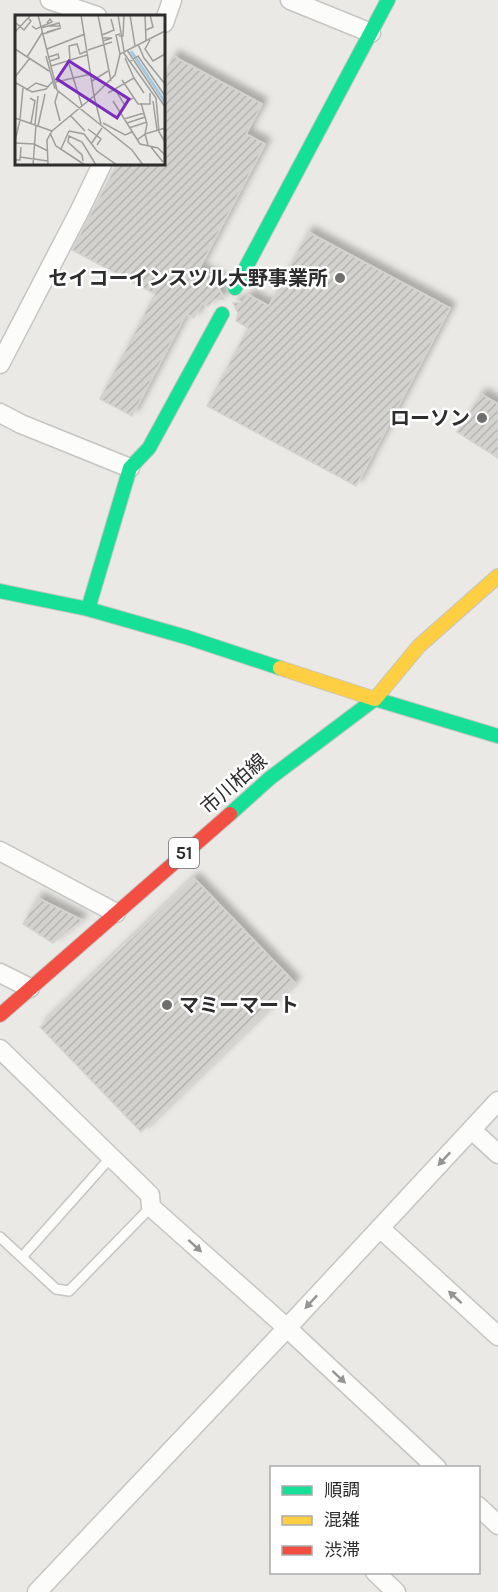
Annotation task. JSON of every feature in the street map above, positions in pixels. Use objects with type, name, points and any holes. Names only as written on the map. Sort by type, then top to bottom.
[{"type":"street","points":[[50,0],[94,15]]},
{"type":"street","points":[[165,20],[172,0]]},
{"type":"street","points":[[290,0],[371,33]]},
{"type":"street","points":[[235,288],[388,0]]},
{"type":"street","points":[[0,364],[102,165]]},
{"type":"street","points":[[88,609],[130,468],[149,448],[222,314]]},
{"type":"street","points":[[0,413],[21,424],[130,468]]},
{"type":"street","name":"市川柏線","points":[[0,1015],[270,778],[375,699],[419,646],[498,576]]},
{"type":"street","points":[[0,591],[88,609],[186,637],[375,699],[498,736]]},
{"type":"street","points":[[0,851],[116,913]]},
{"type":"street","points":[[0,973],[30,988]]},
{"type":"street","points":[[0,1049],[150,1195],[151,1207],[287,1328],[435,1466]]},
{"type":"street","points":[[37,1592],[498,1101]]},
{"type":"street","points":[[472,1130],[498,1154]]},
{"type":"street","points":[[380,1228],[498,1336]]},
{"type":"street","points":[[480,1508],[498,1525]]},
{"type":"street","points":[[377,1574],[396,1592]]},
{"type":"lane","points":[[22,1257],[111,1157]]},
{"type":"lane","points":[[0,1237],[56,1289],[69,1291],[151,1207]]},
{"type":"building","points":[[173,56],[262,104],[246,134],[265,144],[199,269],[221,280],[219,289],[224,299],[214,300],[208,306],[202,303],[194,318],[186,314],[132,416],[100,399],[155,294],[72,250],[116,165],[165,165],[165,73]]},
{"type":"building","points":[[308,232],[450,308],[356,486],[207,406],[248,328],[236,321],[238,313],[233,303],[243,302],[249,295],[269,306]]},
{"type":"building","name":"ローソン","points":[[481,394],[498,404],[498,458],[457,432]]},
{"type":"building","name":"マミーマート","points":[[194,878],[295,983],[141,1132],[40,1027]]},
{"type":"building","points":[[38,898],[82,920],[53,943],[23,924]]},
{"type":"traffic: fast","points":[[235,288],[388,0]]},
{"type":"traffic: fast","points":[[88,609],[130,468],[149,448],[222,314]]},
{"type":"traffic: fast","points":[[0,591],[88,609],[186,637],[280,668]]},
{"type":"traffic: fast","points":[[230,814],[270,778],[375,699],[498,736]]},
{"type":"traffic: slow","points":[[280,668],[375,699],[419,646],[498,576]]},
{"type":"traffic: jam","points":[[0,1015],[230,814]]},
{"type":"place","name":"セイコーインスツル大野事業所","points":[[340,278]]},
{"type":"place","name":"ローソン","points":[[482,418]]},
{"type":"place","name":"マミーマート","points":[[167,1005]]}]
